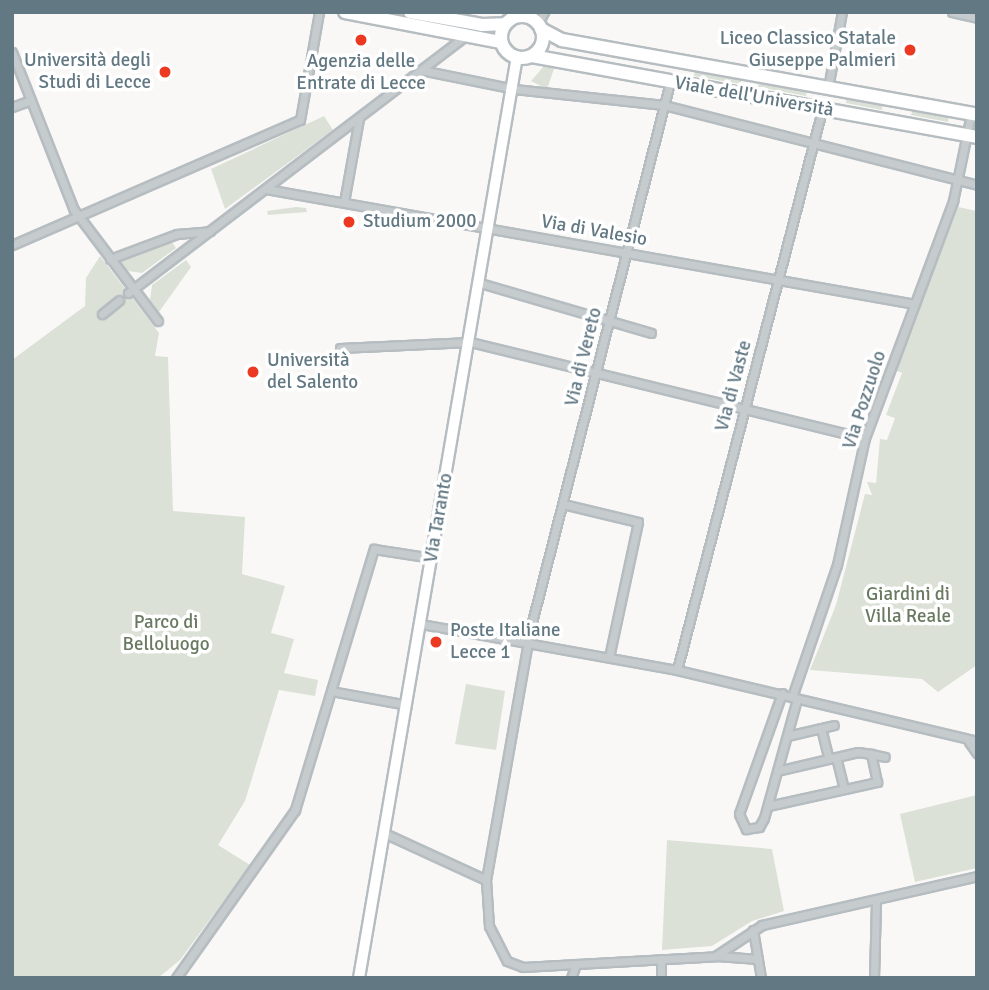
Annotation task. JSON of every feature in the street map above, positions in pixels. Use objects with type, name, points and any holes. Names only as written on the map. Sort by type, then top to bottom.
[{"type":"main road","points":[[345,12],[468,33],[501,42],[517,57],[531,56],[542,44],[541,21],[525,16],[482,25],[410,12]]},
{"type":"main road","points":[[501,42],[508,19]]},
{"type":"main road","name":"Viale dell'Università","points":[[541,21],[562,40],[974,114]]},
{"type":"main road","name":"Viale dell'Università","points":[[531,56],[972,136]]},
{"type":"main road","name":"Via Taranto","points":[[359,978],[514,89],[517,57]]},
{"type":"street","points":[[12,245],[300,120],[319,12]]},
{"type":"street","points":[[828,88],[842,12]]},
{"type":"street","points":[[952,12],[977,18]]},
{"type":"street","points":[[131,291],[468,33]]},
{"type":"street","points":[[12,52],[79,217],[131,291],[158,321]]},
{"type":"street","name":"Viale dell'Università","points":[[421,70],[514,89],[664,105],[812,147],[977,185]]},
{"type":"street","name":"Via di Vereto","points":[[485,880],[492,865],[528,640],[670,82]]},
{"type":"street","points":[[12,107],[31,100]]},
{"type":"street","name":"Via di Vaste","points":[[677,670],[822,110]]},
{"type":"street","name":"Via Pozzuolo","points":[[782,694],[739,814],[746,829],[760,827],[768,806],[795,698],[837,565],[865,438],[957,181],[972,136],[974,114]]},
{"type":"street","points":[[344,202],[359,118]]},
{"type":"street","name":"Via di Valesio","points":[[266,189],[915,304]]},
{"type":"street","points":[[110,259],[177,234],[211,230]]},
{"type":"street","points":[[480,283],[651,332]]},
{"type":"street","points":[[102,314],[119,300]]},
{"type":"street","points":[[340,348],[470,342],[744,411],[865,438]]},
{"type":"street","points":[[563,504],[638,522],[609,657]]},
{"type":"street","points":[[176,978],[295,810],[374,549],[432,558]]},
{"type":"street","points":[[421,624],[528,640],[782,694],[973,741],[977,753]]},
{"type":"street","points":[[331,691],[407,705]]},
{"type":"street","points":[[787,736],[834,726]]},
{"type":"street","points":[[821,728],[844,789]]},
{"type":"street","points":[[768,806],[877,782],[871,754]]},
{"type":"street","points":[[777,771],[833,758],[871,754],[885,757]]},
{"type":"street","points":[[384,833],[485,880],[489,926],[507,961],[523,967],[717,956],[758,959]]},
{"type":"street","points":[[717,956],[762,925],[977,876]]},
{"type":"street","points":[[874,978],[876,901]]},
{"type":"street","points":[[754,930],[761,978]]},
{"type":"street","points":[[661,959],[661,978]]},
{"type":"street","points":[[571,978],[576,964]]},
{"type":"green space","points":[[544,66],[555,66],[547,89],[531,81]]},
{"type":"green space","points":[[695,70],[742,78],[741,84],[694,76]]},
{"type":"green space","points":[[759,81],[807,89],[806,96],[758,87]]},
{"type":"green space","points":[[847,97],[883,103],[882,110],[846,103]]},
{"type":"green space","points":[[913,109],[949,115],[948,122],[911,115]]},
{"type":"green space","points":[[324,116],[333,130],[225,209],[211,169]]},
{"type":"green space","name":"Giardini di Villa Reale","points":[[958,207],[977,211],[977,665],[938,692],[922,679],[810,670],[836,605],[865,494],[872,495],[867,482],[876,483],[880,439],[887,440],[895,418],[886,415],[902,373],[895,370]]},
{"type":"green space","points":[[306,208],[307,212],[268,215],[267,211]]},
{"type":"green space","points":[[171,241],[176,248],[142,273],[128,271],[120,261]]},
{"type":"green space","name":"Parco di Belloluogo","points":[[100,256],[159,333],[155,356],[168,357],[173,511],[245,517],[242,574],[285,586],[271,633],[294,639],[284,673],[318,680],[315,696],[279,690],[245,801],[218,845],[250,865],[180,960],[158,978],[12,978],[12,360],[85,306],[86,278]]},
{"type":"green space","points":[[186,260],[191,267],[159,312],[150,300],[152,285]]},
{"type":"green space","points":[[466,684],[505,691],[496,750],[455,744]]},
{"type":"green space","points":[[977,795],[977,868],[915,882],[900,814]]},
{"type":"green space","points":[[667,840],[772,849],[784,911],[752,921],[712,946],[662,950]]},
{"type":"place","name":"Agenzia delle Entrate di Lecce","points":[[361,40]]},
{"type":"place","name":"Liceo Classico Statale Giuseppe Palmieri","points":[[910,50]]},
{"type":"place","name":"Università degli Studi di Lecce","points":[[165,72]]},
{"type":"place","name":"Studium 2000","points":[[349,222]]},
{"type":"place","name":"Università del Salento","points":[[253,372]]},
{"type":"place","name":"Poste Italiane Lecce 1","points":[[436,642]]}]
